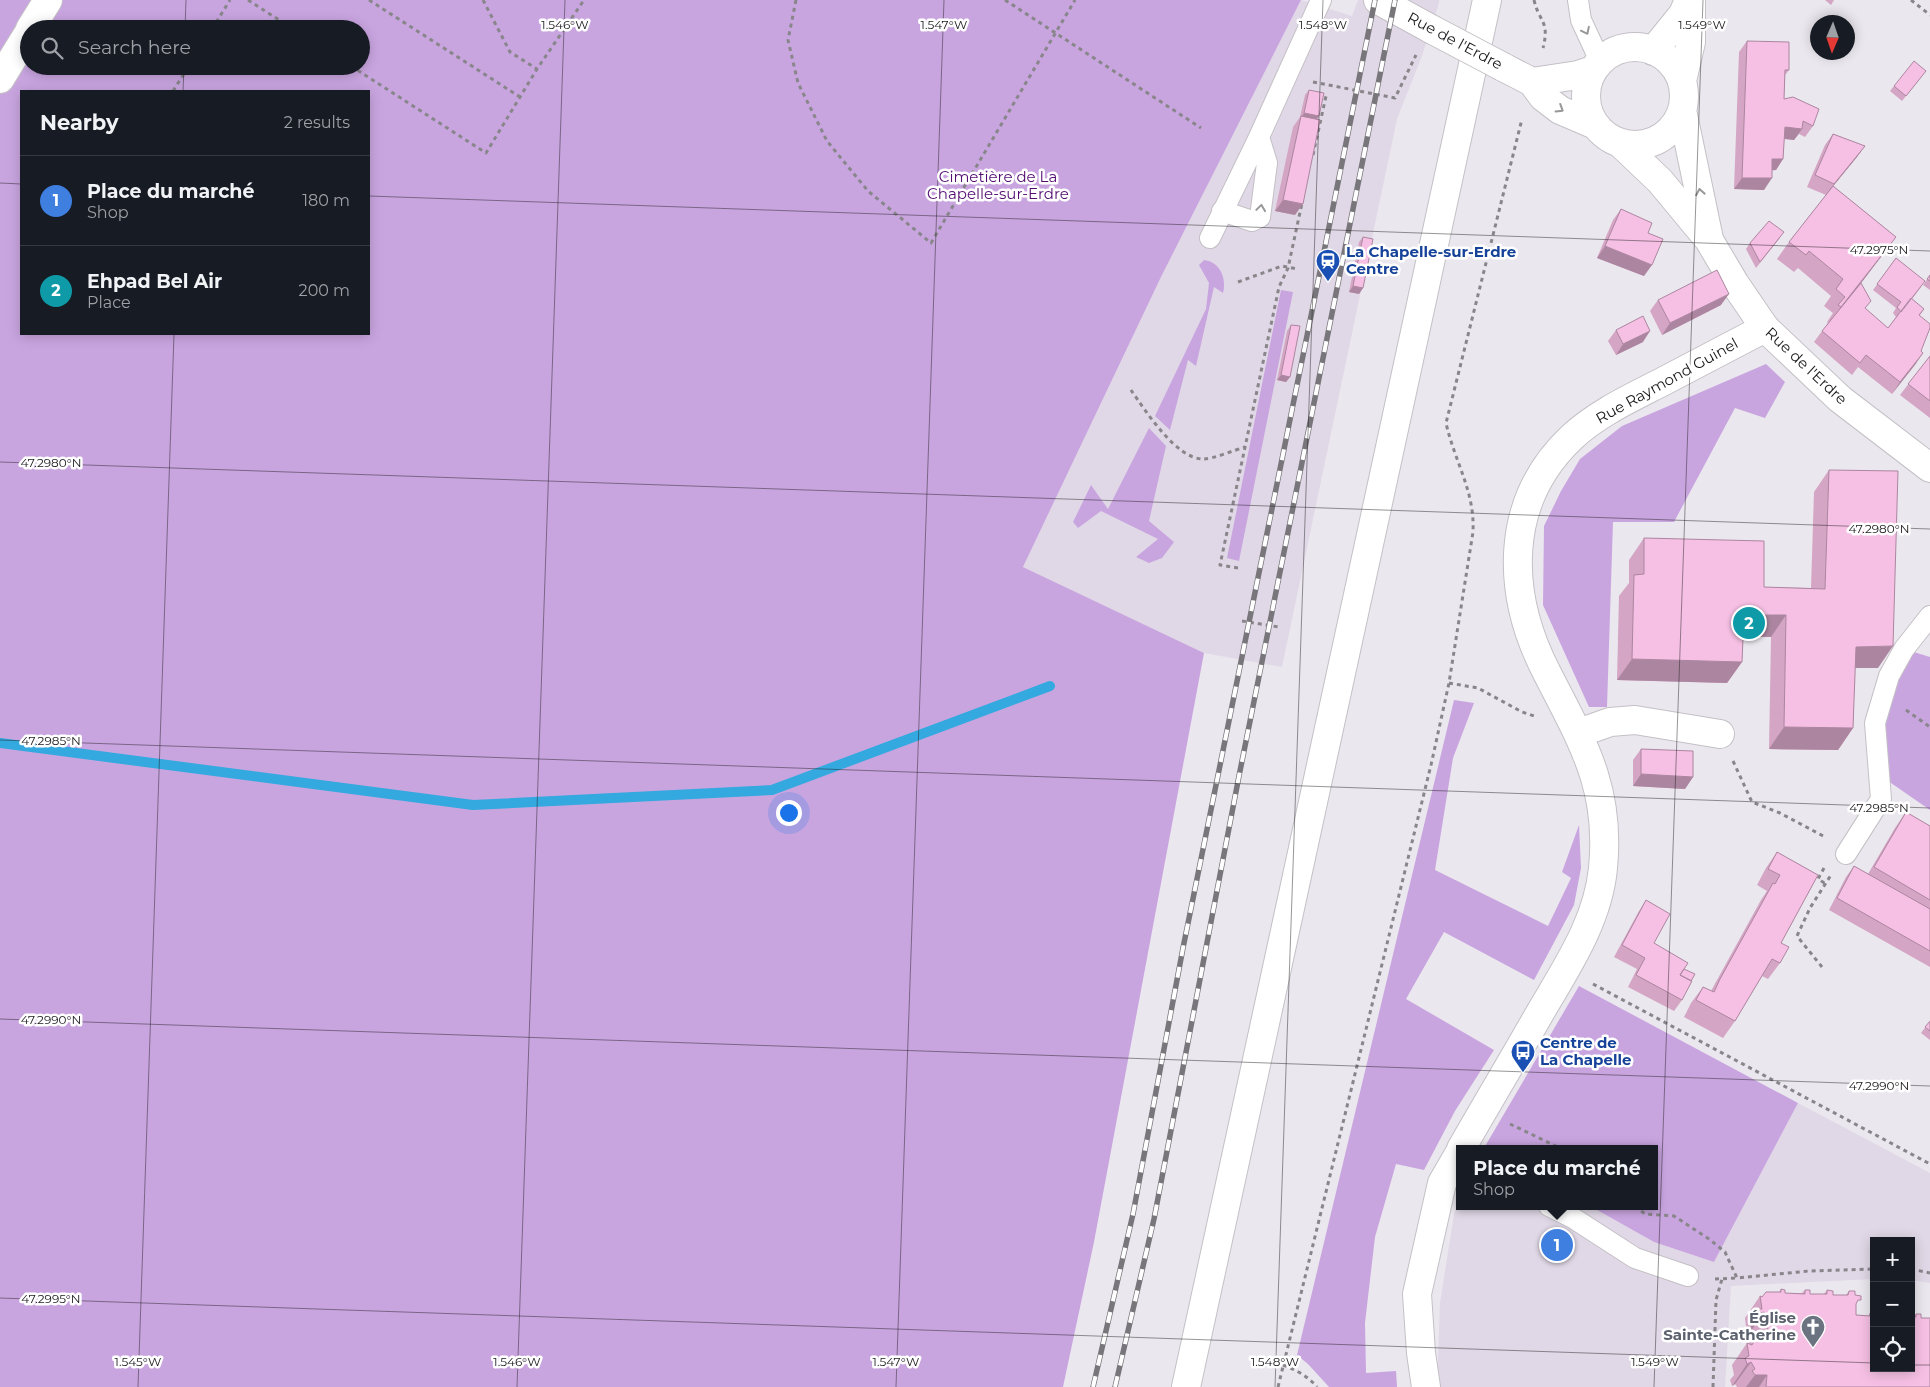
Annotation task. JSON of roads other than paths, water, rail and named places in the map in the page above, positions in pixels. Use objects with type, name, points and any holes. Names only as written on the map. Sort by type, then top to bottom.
[{"type":"street","points":[[36,20],[48,0]]},
{"type":"street","name":"Rue de l'Erdre","points":[[1378,0],[1532,82],[1543,96],[1560,110],[1595,125]]},
{"type":"street","points":[[1186,1387],[1268,1024],[1398,403],[1487,0]]},
{"type":"street","points":[[1653,51],[1683,14],[1690,0]]},
{"type":"street","points":[[1597,65],[1586,92],[1589,115],[1595,125],[1606,136],[1620,143],[1635,146],[1651,143],[1664,135],[1676,125],[1682,110],[1684,96],[1682,81],[1690,42],[1690,0]]},
{"type":"street","points":[[0,79],[20,46]]},
{"type":"street","points":[[1532,82],[1578,76],[1597,65],[1612,53],[1625,48],[1653,51],[1665,58],[1675,68],[1682,81]]},
{"type":"street","name":"Rue de l'Erdre","points":[[1682,110],[1709,240]]},
{"type":"street","name":"Rue de l'Erdre","points":[[1620,143],[1660,181],[1709,240],[1735,284],[1765,328],[1840,399],[1930,468]]},
{"type":"street","name":"Rue Raymond Guinel","points":[[1463,1145],[1566,969],[1594,913],[1603,868],[1604,836],[1599,791],[1576,727],[1533,645],[1523,614],[1518,583],[1517,557],[1520,529],[1538,483],[1552,460],[1572,437],[1623,402],[1765,328]]},
{"type":"street","points":[[1576,727],[1635,720],[1720,734]]},
{"type":"street","name":"Rue Raymond Guinel","points":[[1426,1387],[1421,1353],[1417,1294],[1442,1183],[1456,1157]]},
{"type":"lane","points":[[1210,238],[1259,137],[1321,0]]},
{"type":"lane","points":[[1578,0],[1581,20],[1597,65]]},
{"type":"lane","points":[[1222,211],[1252,221],[1260,217],[1267,163],[1259,137]]},
{"type":"lane","points":[[1846,854],[1880,799],[1874,723],[1889,676],[1904,649],[1930,616]]},
{"type":"lane","points":[[1557,1210],[1573,1218],[1635,1258],[1688,1276]]},
{"type":"waterway","points":[[0,743],[473,805],[772,790],[1050,686]]},
{"type":"railway","points":[[1093,1387],[1133,1214],[1183,948],[1375,0]]},
{"type":"railway","points":[[1115,1387],[1154,1219],[1239,776],[1395,0]]},
{"type":"place","name":"La Chapelle-sur-Erdre Centre","points":[[1328,282]]},
{"type":"place","name":"Ehpad Bel Air","points":[[1749,623]]},
{"type":"place","name":"Centre de La Chapelle","points":[[1523,1073]]},
{"type":"place","name":"Place du marché","points":[[1557,1245]]},
{"type":"place","name":"Église Sainte-Catherine","points":[[1813,1348]]},
{"type":"park label","name":"Cimetière de La Chapelle-sur-Erdre","points":[[998,186]]}]
